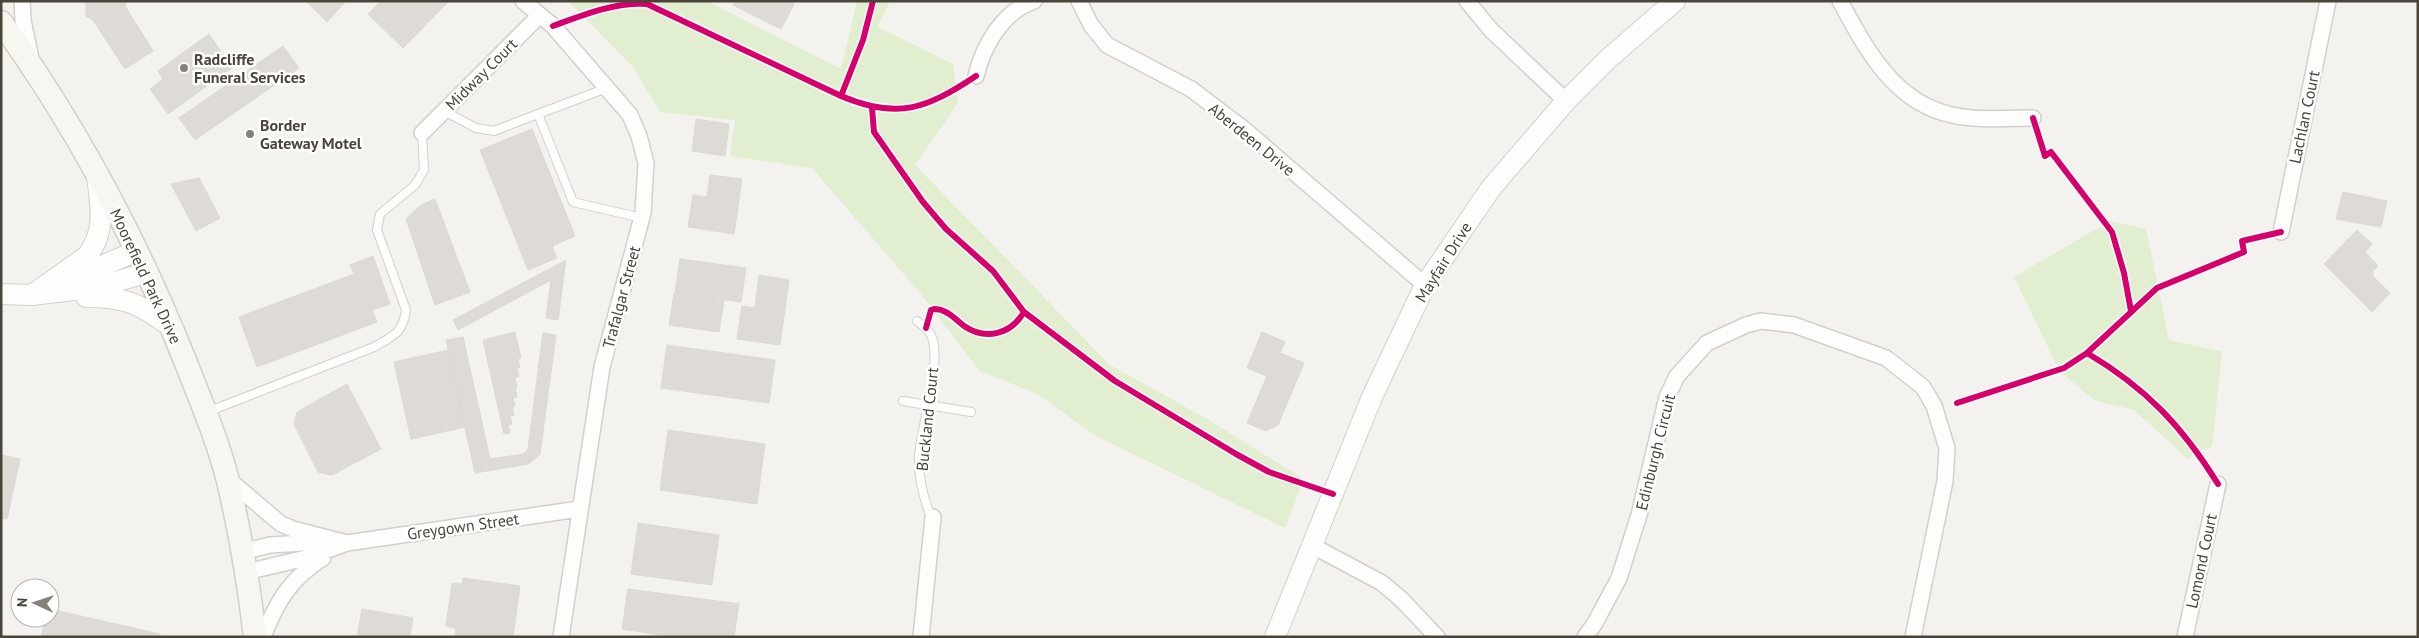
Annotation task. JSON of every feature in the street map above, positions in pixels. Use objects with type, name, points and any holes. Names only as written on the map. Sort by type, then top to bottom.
[{"type":"main road","name":"Moorefield Park Drive","points":[[1,22],[33,66],[96,173],[148,272],[206,413],[228,479],[244,562],[255,637]]},
{"type":"street","points":[[22,1],[23,20],[33,66]]},
{"type":"street","name":"Trafalgar Street","points":[[523,1],[553,26],[630,115],[639,136],[646,163],[646,186],[642,218],[602,367],[561,637]]},
{"type":"street","points":[[976,76],[980,59],[990,40],[1007,19],[1023,5],[1034,1]]},
{"type":"street","name":"Aberdeen Drive","points":[[1079,1],[1091,25],[1107,45],[1190,89],[1245,130],[1426,284]]},
{"type":"street","points":[[1467,1],[1491,30],[1566,101]]},
{"type":"street","name":"Mayfair Drive","points":[[1275,637],[1372,397],[1426,284],[1491,188],[1566,101],[1608,59],[1675,1]]},
{"type":"street","points":[[1840,1],[1865,48],[1877,65],[1903,92],[1920,103],[1953,116],[2033,118]]},
{"type":"street","name":"Lachlan Court","points":[[2281,232],[2328,1]]},
{"type":"street","name":"Midway Court","points":[[422,133],[539,16]]},
{"type":"street","points":[[32,296],[87,256],[93,248],[102,216],[96,173]]},
{"type":"street","points":[[32,296],[137,251]]},
{"type":"street","points":[[32,296],[100,288],[148,272]]},
{"type":"street","points":[[1,294],[121,299],[137,304],[170,326]]},
{"type":"street","name":"Edinburgh Circuit","points":[[1585,637],[1595,623],[1619,578],[1640,515],[1668,397],[1677,376],[1707,342],[1746,325],[1761,321],[1794,326],[1886,358],[1923,387],[1934,406],[1947,448],[1946,482],[1913,637]]},
{"type":"street","name":"Greygown Street","points":[[228,479],[280,524],[293,530],[347,543]]},
{"type":"street","name":"Lomond Court","points":[[2185,637],[2218,484]]},
{"type":"street","name":"Greygown Street","points":[[244,562],[306,558],[347,543],[579,509]]},
{"type":"street","name":"Buckland Court","points":[[921,637],[933,519]]},
{"type":"street","points":[[244,562],[270,545],[303,542],[347,543]]},
{"type":"street","name":"Greygown Street","points":[[263,637],[274,609],[296,580],[308,568],[347,543]]},
{"type":"street","points":[[1311,546],[1382,583],[1401,599],[1437,637]]},
{"type":"lane","points":[[444,111],[476,128],[494,131],[607,88]]},
{"type":"lane","points":[[538,114],[573,202],[642,218]]},
{"type":"lane","points":[[206,413],[374,347],[399,332],[404,323],[406,310],[377,230],[380,214],[415,185],[424,170],[422,133]]},
{"type":"lane","name":"Buckland Court","points":[[918,321],[928,331],[932,340],[932,380],[920,448],[920,470],[924,497],[933,519]]},
{"type":"lane","points":[[903,401],[971,412]]},
{"type":"green space","points":[[568,1],[707,1],[841,69],[857,1],[890,1],[878,27],[953,64],[958,103],[915,165],[1110,365],[1209,420],[1304,479],[1285,528],[1096,436],[1037,394],[980,371],[920,293],[812,168],[730,156],[735,120],[660,112],[633,67]]},
{"type":"green space","points":[[2110,221],[2146,229],[2169,340],[2222,352],[2212,447],[2200,450],[2188,459],[2134,410],[2096,401],[2060,372],[2014,277]]},
{"type":"building","points":[[127,1],[125,6],[153,51],[125,69],[93,20],[86,16],[86,2]]},
{"type":"building","points":[[306,1],[346,1],[327,22]]},
{"type":"building","points":[[381,1],[448,2],[403,48],[368,14]]},
{"type":"building","points":[[734,1],[789,1],[794,4],[781,29],[733,5]]},
{"type":"building","points":[[209,34],[232,68],[168,114],[150,89],[163,79],[158,71]]},
{"type":"building","points":[[283,46],[299,68],[195,140],[179,118]]},
{"type":"building","points":[[696,119],[729,124],[725,156],[692,151]]},
{"type":"building","points":[[532,129],[575,236],[552,246],[557,258],[528,270],[480,150]]},
{"type":"building","points":[[710,175],[742,179],[734,234],[688,227],[693,195],[707,197]]},
{"type":"building","points":[[199,178],[220,218],[196,231],[171,184]]},
{"type":"building","points":[[2343,192],[2387,201],[2381,227],[2336,219]]},
{"type":"building","points":[[435,199],[470,292],[435,305],[406,219],[421,205]]},
{"type":"building","points":[[2357,230],[2372,244],[2365,252],[2378,266],[2373,271],[2373,276],[2390,293],[2372,312],[2324,264]]},
{"type":"building","points":[[373,256],[390,304],[372,310],[377,322],[257,367],[239,317],[354,274],[350,265]]},
{"type":"building","points":[[680,259],[746,268],[741,302],[675,293]]},
{"type":"building","points":[[566,260],[558,320],[546,318],[551,280],[458,330],[453,320]]},
{"type":"building","points":[[759,275],[789,280],[780,345],[737,339],[742,306],[755,308]]},
{"type":"building","points":[[674,294],[724,301],[719,332],[669,325]]},
{"type":"building","points":[[515,332],[521,358],[518,359],[520,367],[517,368],[519,377],[515,377],[517,397],[513,398],[515,406],[512,407],[514,415],[510,416],[512,424],[508,425],[510,433],[504,434],[483,340]]},
{"type":"building","points":[[1262,332],[1285,342],[1280,353],[1304,363],[1278,425],[1266,431],[1247,423],[1267,376],[1247,368]]},
{"type":"building","points":[[543,333],[556,335],[540,454],[529,464],[475,473],[446,340],[463,337],[490,459],[524,454],[528,449]]},
{"type":"building","points":[[667,345],[775,360],[769,403],[661,388]]},
{"type":"building","points":[[448,350],[465,427],[411,439],[394,362]]},
{"type":"building","points":[[347,384],[381,449],[332,475],[318,472],[294,424],[297,412]]},
{"type":"building","points":[[668,430],[765,444],[757,504],[660,490]]},
{"type":"building","points":[[1,455],[20,459],[7,519],[1,518]]},
{"type":"building","points":[[638,523],[719,535],[712,585],[631,574]]},
{"type":"building","points":[[463,578],[520,586],[513,637],[455,637],[456,628],[446,626],[452,583],[462,584]]},
{"type":"building","points":[[628,589],[739,604],[734,637],[675,637],[622,629]]},
{"type":"building","points":[[362,609],[413,618],[410,637],[357,637]]},
{"type":"building","points":[[60,611],[160,634],[160,637],[41,637],[43,628],[60,628]]},
{"type":"cycle path","points":[[841,96],[863,40],[873,1]]},
{"type":"cycle path","points":[[553,26],[611,7],[647,4],[841,96],[879,108],[896,109],[926,103],[976,76]]},
{"type":"cycle path","points":[[872,108],[874,132],[923,202],[946,229],[993,271],[1024,312],[1115,381],[1236,454],[1269,472],[1333,494]]},
{"type":"cycle path","points":[[2033,118],[2045,156],[2051,152],[2112,232],[2124,273],[2131,311]]},
{"type":"cycle path","points":[[2218,484],[2191,444],[2161,410],[2127,380],[2087,353],[2157,288],[2244,252],[2242,241],[2281,232]]},
{"type":"cycle path","points":[[926,328],[931,310],[934,309],[947,313],[972,331],[989,334],[997,333],[1012,326],[1024,312]]},
{"type":"cycle path","points":[[1957,403],[2064,368],[2087,353]]},
{"type":"place","name":"Radcliffe Funeral Services","points":[[184,68]]},
{"type":"place","name":"Border Gateway Motel","points":[[250,134]]}]
